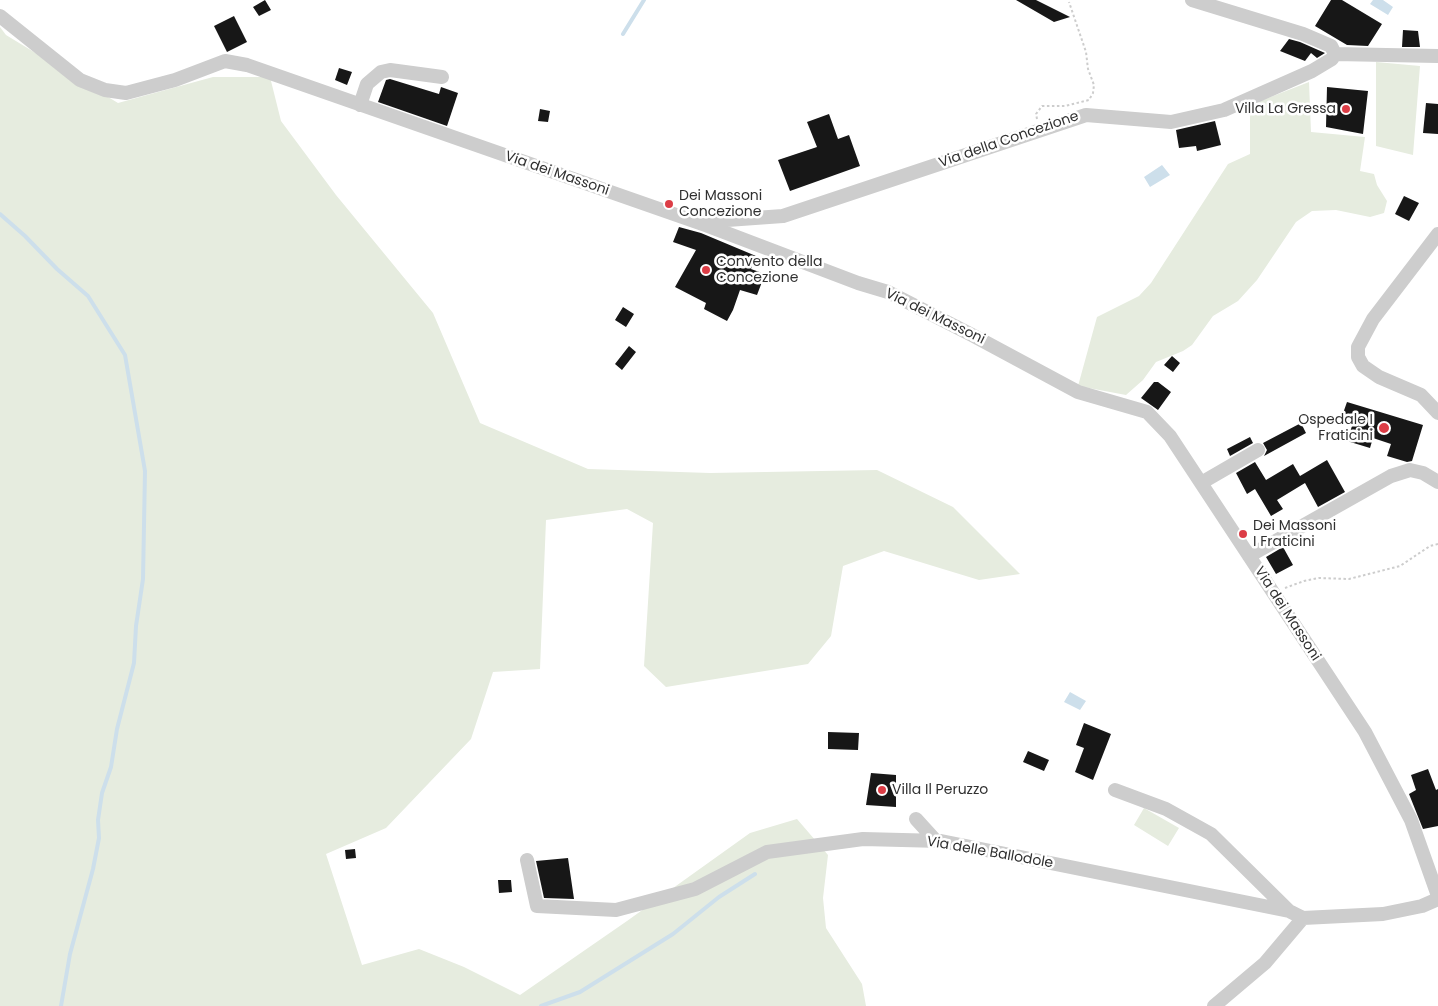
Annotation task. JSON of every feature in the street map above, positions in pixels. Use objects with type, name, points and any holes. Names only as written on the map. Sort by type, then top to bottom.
[{"type":"street","points":[[1192,0],[1303,34],[1331,46],[1336,54],[1438,56]]},
{"type":"street","name":"Via dei Massoni","points":[[0,16],[80,80],[105,90],[126,93],[175,80],[225,61],[247,65],[708,226],[858,283],[888,292],[1078,392],[1147,412],[1170,436],[1365,732],[1410,820],[1437,889]]},
{"type":"street","name":"Via della Concezione","points":[[708,226],[712,221],[784,216],[1086,115],[1171,122],[1224,110],[1312,71],[1332,59],[1336,54]]},
{"type":"street","points":[[360,105],[367,84],[385,70],[442,77]]},
{"type":"street","points":[[1438,234],[1372,319],[1358,348],[1358,357],[1363,366],[1379,377],[1421,395],[1438,413]]},
{"type":"street","points":[[1201,483],[1258,450]]},
{"type":"street","points":[[1249,556],[1391,476],[1410,470],[1423,473],[1438,482]]},
{"type":"street","name":"Via delle Ballodole","points":[[1115,790],[1166,809],[1211,834],[1289,911]]},
{"type":"street","points":[[916,819],[936,841]]},
{"type":"street","name":"Via delle Ballodole","points":[[527,860],[537,906],[616,910],[695,889],[767,852],[863,839],[936,841],[1289,911],[1303,918],[1383,914],[1422,906],[1437,889]]},
{"type":"street","points":[[1214,1006],[1265,963],[1303,918]]},
{"type":"path","points":[[1038,131],[1036,114],[1042,106],[1066,106],[1089,100],[1093,93],[1094,85],[1088,69],[1086,52],[1069,2]]},
{"type":"path","points":[[1274,594],[1304,581],[1319,578],[1349,579],[1400,566],[1430,546],[1438,544]]},
{"type":"shaded area","points":[[0,27],[6,35],[118,103],[213,77],[270,77],[281,121],[336,195],[433,313],[480,423],[588,469],[710,473],[877,470],[953,507],[1020,574],[979,580],[884,551],[843,566],[831,636],[808,664],[666,687],[644,666],[653,523],[627,509],[546,520],[540,669],[493,672],[471,739],[386,828],[326,854],[362,965],[419,949],[464,967],[520,995],[750,833],[797,819],[828,855],[823,898],[826,928],[862,984],[866,1006],[0,1006]]},
{"type":"shaded area","points":[[1376,62],[1420,66],[1413,155],[1376,146]]},
{"type":"shaded area","points":[[1309,82],[1311,132],[1365,137],[1360,171],[1374,174],[1377,185],[1387,201],[1384,213],[1370,217],[1336,210],[1312,211],[1296,222],[1257,280],[1238,301],[1213,316],[1192,345],[1183,351],[1156,362],[1143,380],[1126,395],[1078,386],[1097,317],[1139,296],[1151,283],[1228,164],[1250,154],[1250,105]]},
{"type":"shaded area","points":[[1144,808],[1179,828],[1168,846],[1134,825]]},
{"type":"water","points":[[1373,0],[1383,0],[1393,7],[1388,15],[1370,4]]},
{"type":"water","points":[[1162,165],[1170,175],[1150,187],[1144,177]]},
{"type":"water","points":[[1070,692],[1086,701],[1080,710],[1064,702]]},
{"type":"building","points":[[265,0],[271,10],[259,16],[253,7]]},
{"type":"building","points":[[1016,0],[1036,0],[1070,17],[1054,22]]},
{"type":"building","points":[[1331,0],[1342,0],[1382,24],[1368,46],[1347,45],[1315,26]]},
{"type":"building","points":[[234,16],[247,42],[227,52],[214,26]]},
{"type":"building","points":[[1403,30],[1418,31],[1420,47],[1402,47]]},
{"type":"building","points":[[1289,39],[1325,53],[1317,58],[1311,53],[1305,61],[1280,51]]},
{"type":"building","points":[[339,68],[352,72],[347,85],[335,80]]},
{"type":"building","points":[[390,79],[439,94],[441,87],[458,93],[447,126],[378,102],[386,80]]},
{"type":"building","name":"Villa La Gressa","points":[[1327,87],[1368,91],[1363,134],[1326,127]]},
{"type":"building","points":[[1426,103],[1438,104],[1438,134],[1423,133]]},
{"type":"building","points":[[540,109],[550,111],[548,122],[538,121]]},
{"type":"building","points":[[829,114],[838,139],[849,135],[860,166],[790,191],[778,160],[817,147],[807,122]]},
{"type":"building","points":[[1215,121],[1221,145],[1197,151],[1196,146],[1179,148],[1176,130]]},
{"type":"building","points":[[1404,196],[1419,203],[1409,221],[1395,214]]},
{"type":"building","name":"Convento della Concezione","points":[[679,227],[701,233],[756,256],[751,269],[765,274],[757,295],[740,290],[727,321],[704,309],[706,303],[675,287],[696,250],[673,242]]},
{"type":"building","points":[[623,307],[634,314],[626,327],[615,320]]},
{"type":"building","points":[[629,346],[636,352],[622,370],[615,364]]},
{"type":"building","points":[[1172,356],[1180,363],[1173,372],[1164,365]]},
{"type":"building","points":[[1154,382],[1158,382],[1171,392],[1158,410],[1141,398]]},
{"type":"building","points":[[1347,402],[1423,425],[1412,461],[1407,462],[1387,456],[1391,444],[1373,438],[1370,448],[1347,441],[1353,423],[1341,419]]},
{"type":"building","points":[[1301,423],[1306,433],[1264,456],[1267,450],[1263,443]]},
{"type":"building","points":[[1250,437],[1253,443],[1230,456],[1227,449]]},
{"type":"building","points":[[1327,460],[1345,492],[1318,507],[1305,483],[1277,500],[1283,509],[1271,516],[1255,489],[1247,494],[1236,473],[1255,462],[1266,480],[1293,464],[1300,476]]},
{"type":"building","points":[[1283,547],[1293,565],[1276,574],[1266,557]]},
{"type":"building","points":[[1084,723],[1111,734],[1093,780],[1075,772],[1084,748],[1076,745]]},
{"type":"building","points":[[828,732],[859,733],[858,750],[828,749]]},
{"type":"building","points":[[1028,751],[1049,760],[1044,771],[1023,762]]},
{"type":"building","points":[[1428,769],[1436,790],[1438,789],[1438,826],[1423,829],[1409,794],[1416,790],[1411,775]]},
{"type":"building","name":"Villa Il Peruzzo","points":[[871,773],[896,775],[896,807],[866,805]]},
{"type":"building","points":[[355,849],[356,858],[346,859],[345,850]]},
{"type":"building","points":[[568,858],[574,899],[544,898],[536,861]]},
{"type":"building","points":[[498,880],[511,880],[512,892],[499,893]]},
{"type":"waterway","points":[[623,34],[644,0]]},
{"type":"waterway","points":[[0,214],[88,296],[125,355],[145,471],[143,579],[136,626],[134,663],[117,729],[111,767],[102,793],[98,820],[99,838],[93,869],[70,954],[61,1006]]},
{"type":"waterway","points":[[541,1006],[580,992],[673,934],[719,897],[755,874]]},
{"type":"place","name":"Villa La Gressa","points":[[1346,109]]},
{"type":"place","name":"Dei Massoni Concezione","points":[[669,204]]},
{"type":"place","name":"Convento della Concezione","points":[[706,270]]},
{"type":"place","name":"Ospedale I Fraticini","points":[[1384,428]]},
{"type":"place","name":"Dei Massoni I Fraticini","points":[[1243,534]]},
{"type":"place","name":"Villa Il Peruzzo","points":[[882,790]]}]
